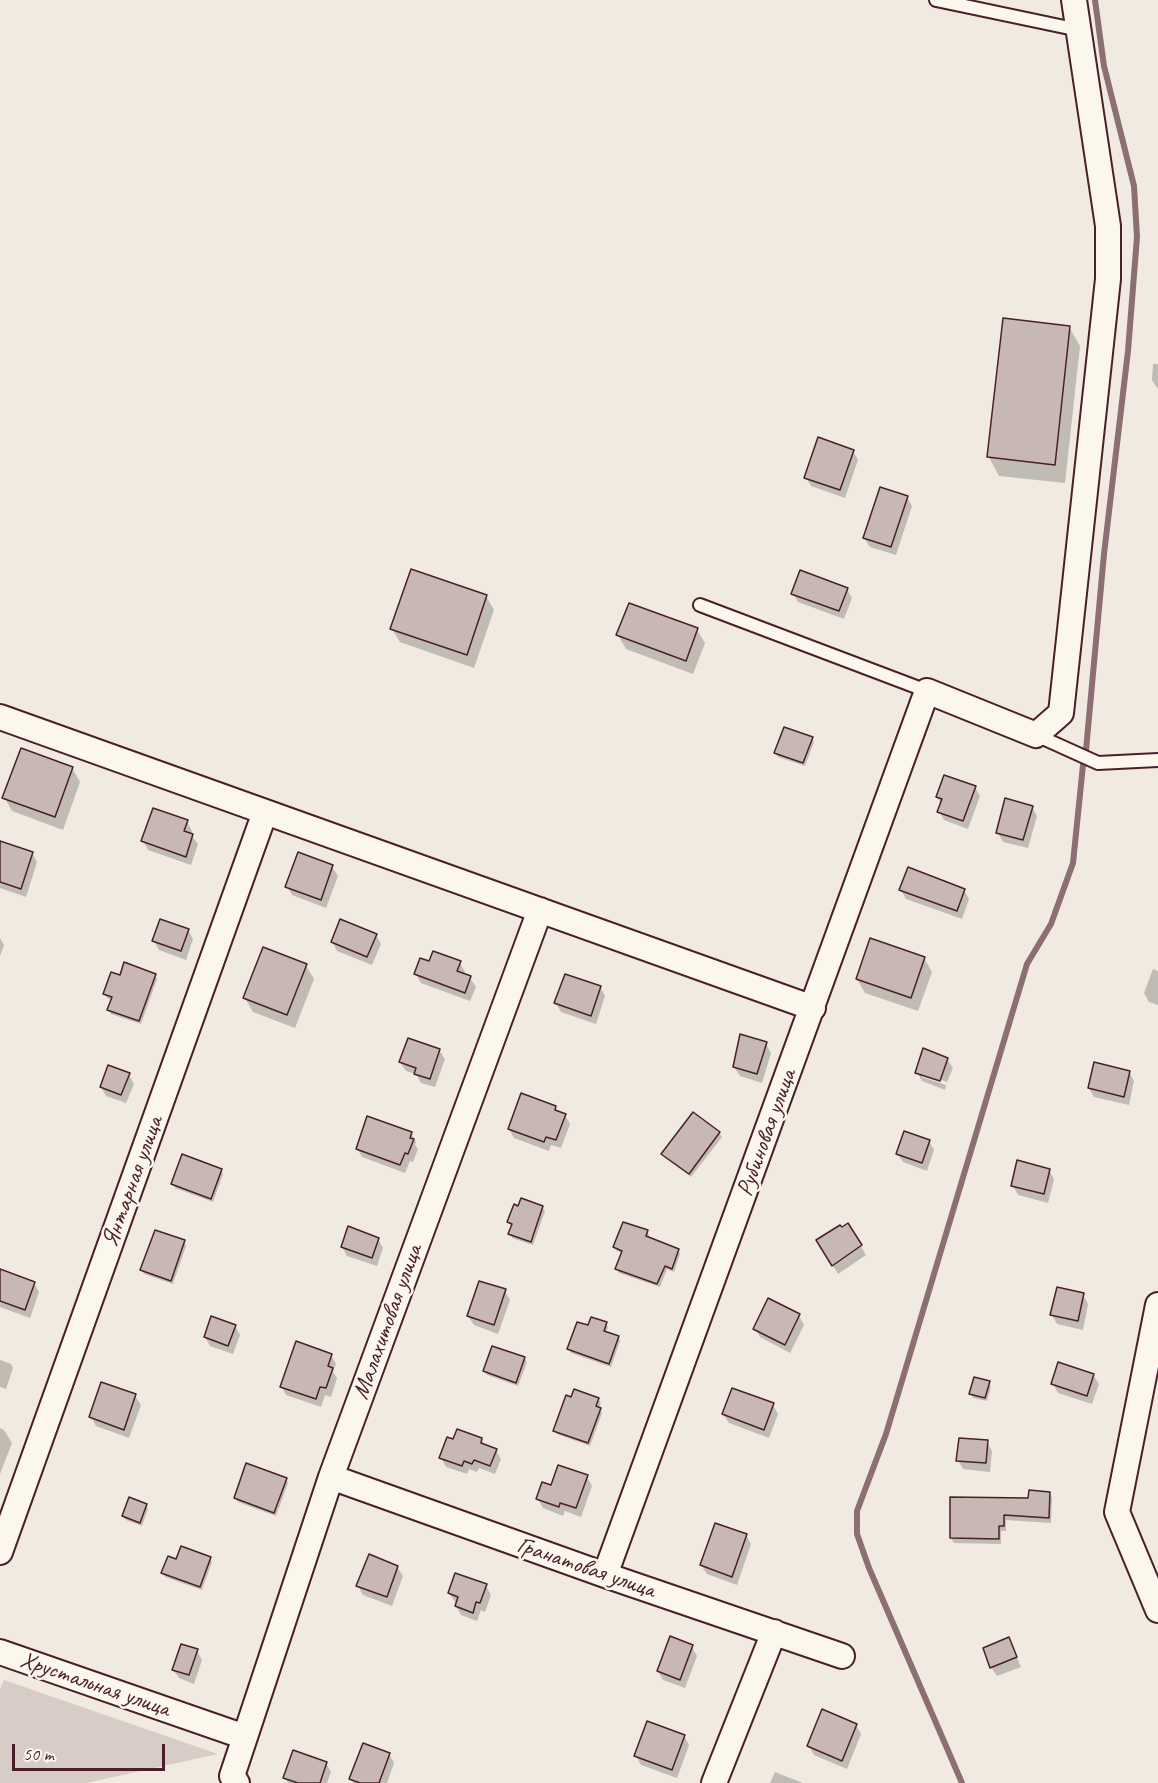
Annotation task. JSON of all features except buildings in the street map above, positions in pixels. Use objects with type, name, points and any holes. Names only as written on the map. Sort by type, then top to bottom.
[{"type":"street","points":[[927,691],[1036,735],[1061,713],[1108,279],[1108,226],[1074,0]]},
{"type":"street","name":"Рубиновая улица","points":[[605,1575],[927,691]]},
{"type":"street","points":[[0,717],[813,1008]]},
{"type":"street","name":"Янтарная улица","points":[[0,1552],[265,812]]},
{"type":"street","name":"Малахитовая улица","points":[[245,1737],[331,1477],[540,910]]},
{"type":"street","points":[[1158,1305],[1154,1343],[1117,1512],[1158,1610]]},
{"type":"street","name":"Гранатовая улица","points":[[331,1477],[605,1575],[842,1656]]},
{"type":"street","points":[[714,1783],[774,1632]]},
{"type":"street","name":"Хрустальная улица","points":[[0,1652],[245,1737]]},
{"type":"street","points":[[237,1783],[232,1776],[245,1737]]},
{"type":"lane","points":[[936,0],[957,2],[1079,30]]},
{"type":"lane","points":[[700,605],[927,691]]},
{"type":"lane","points":[[1036,735],[1098,763],[1158,760]]},
{"type":"shaded area","points":[[4,1680],[218,1754],[86,1783],[0,1783],[0,1689]]},
{"type":"waterway","points":[[1086,750],[1104,554],[1128,351],[1137,237],[1134,186],[1104,66],[1095,0]]},
{"type":"waterway","points":[[962,1783],[869,1568],[857,1534],[857,1511],[886,1434],[1027,964],[1051,924],[1073,863],[1083,765]]}]
